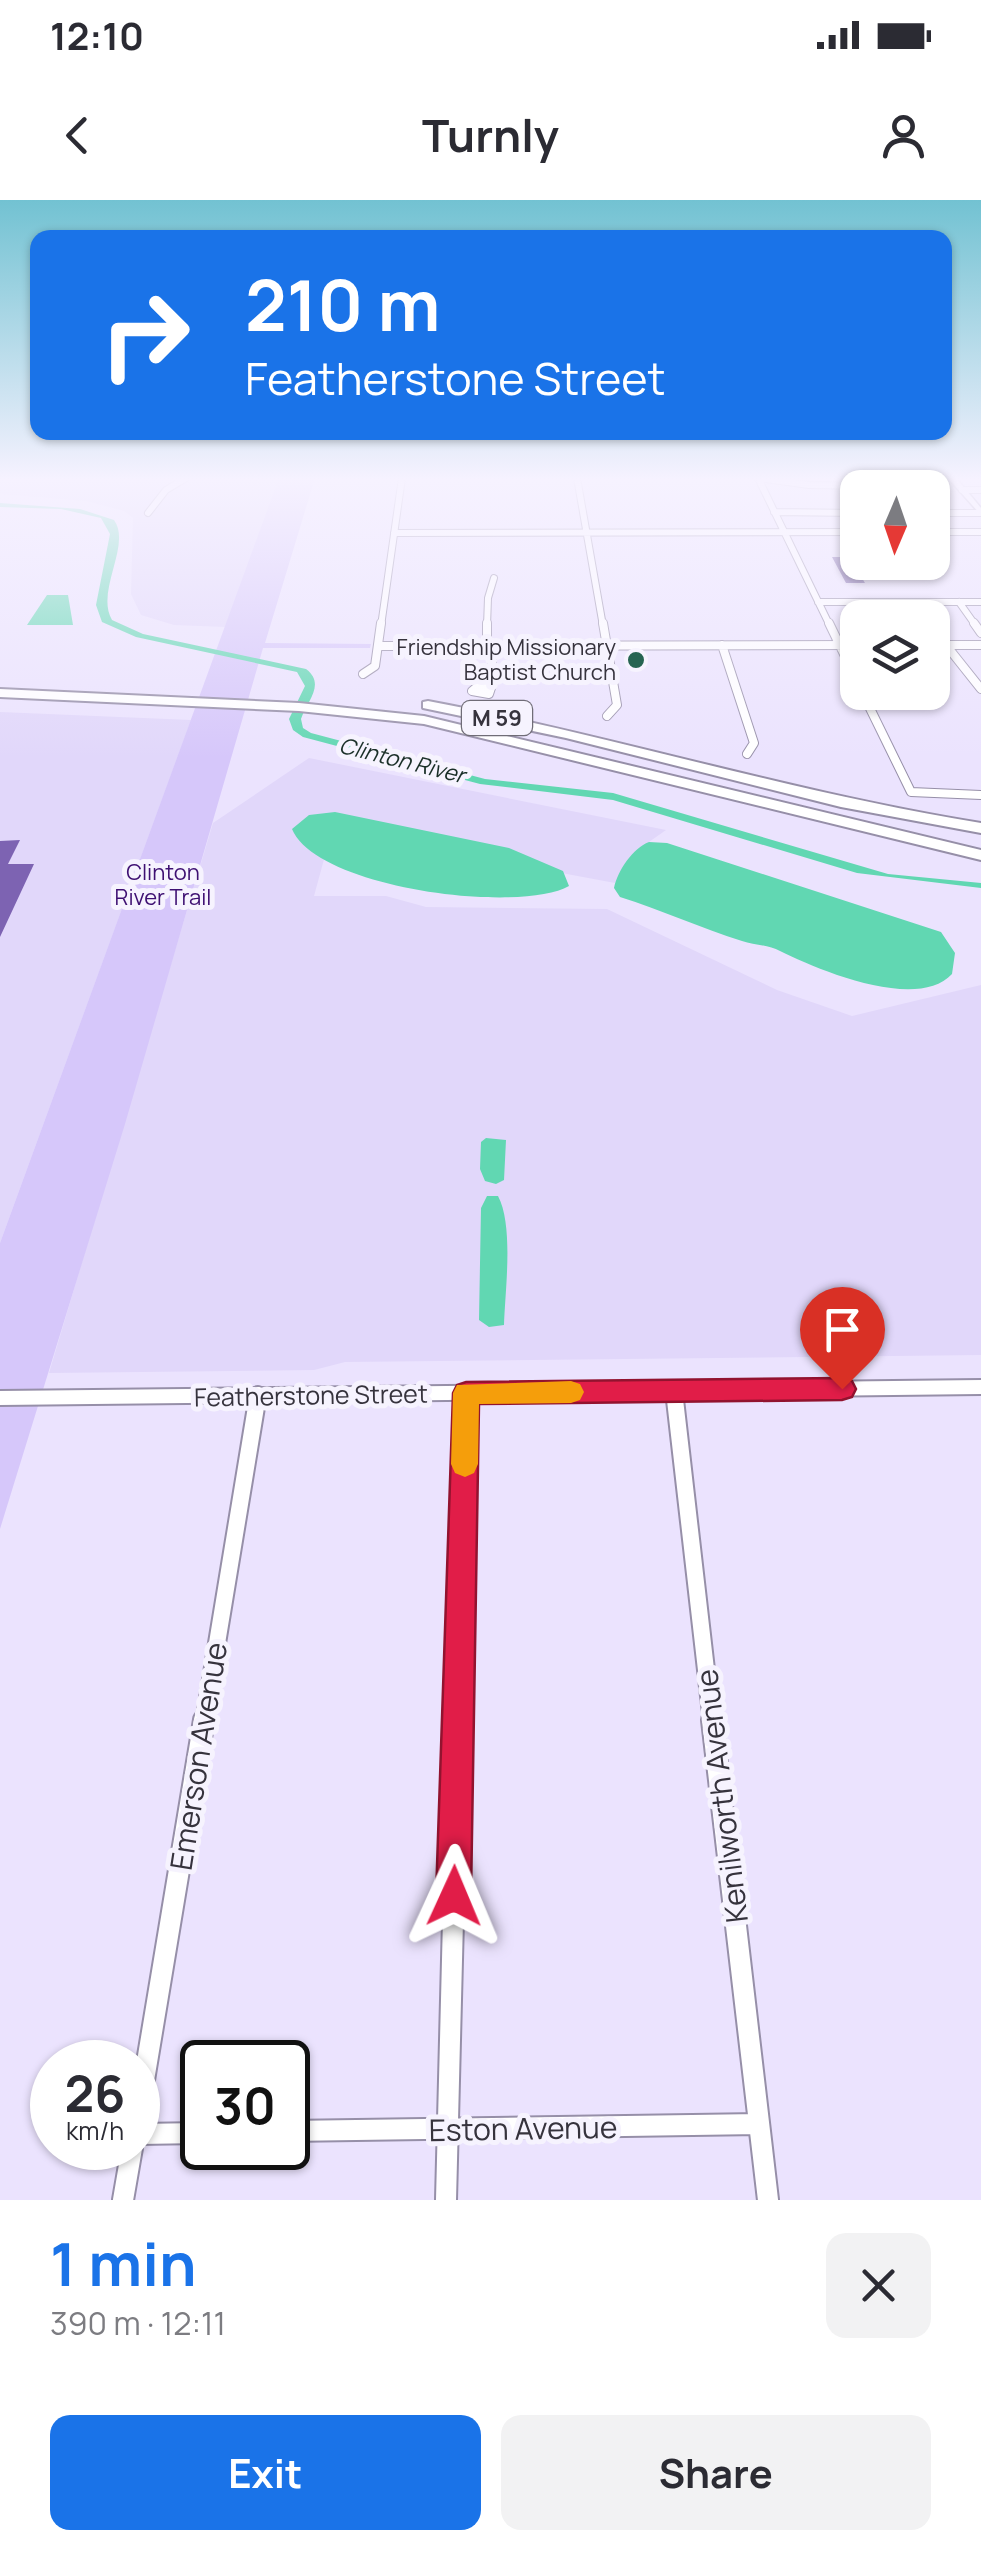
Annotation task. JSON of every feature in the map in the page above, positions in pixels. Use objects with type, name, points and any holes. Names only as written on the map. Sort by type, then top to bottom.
[{"type":"highway","name":"M 59","points":[[0,678],[282,699]]},
{"type":"highway","name":"M 59","points":[[0,692],[428,705],[510,720],[809,797],[981,828]]},
{"type":"highway","name":"M 59","points":[[325,701],[488,732],[870,829],[981,847]]},
{"type":"highway","points":[[870,829],[981,855]]},
{"type":"street","points":[[363,674],[374,666],[388,571]]},
{"type":"street","points":[[594,571],[617,705],[607,716]]},
{"type":"street","points":[[378,646],[839,645],[803,571]]},
{"type":"street","points":[[492,685],[488,598],[494,578]]},
{"type":"street","points":[[818,602],[981,602]]},
{"type":"street","points":[[958,602],[981,633]]},
{"type":"street","points":[[722,645],[754,743],[747,754]]},
{"type":"street","points":[[950,645],[981,645]]},
{"type":"street","points":[[950,650],[981,689]]},
{"type":"street","points":[[871,710],[914,794],[981,795]]},
{"type":"street","name":"Featherstone Street","points":[[0,1398],[981,1388]]},
{"type":"street","name":"Kenilworth Avenue","points":[[674,1391],[768,2200]]},
{"type":"street","points":[[446,2200],[466,1393]]},
{"type":"street","name":"Emerson Avenue","points":[[151,2040],[258,1395]]},
{"type":"street","name":"Eston Avenue","points":[[310,2131],[759,2124]]},
{"type":"street","points":[[124,2200],[129,2170]]},
{"type":"shaded area","points":[[132,571],[246,571],[226,627],[174,625],[141,615],[131,594]]},
{"type":"shaded area","points":[[0,712],[191,720],[0,1243]]},
{"type":"shaded area","points":[[309,758],[666,830],[649,842],[615,883],[332,830],[314,896],[386,896],[426,907],[607,909],[777,990],[852,1016],[981,985],[981,1355],[345,1362],[314,1370],[49,1373],[213,823]]},
{"type":"green space","name":"Clinton River Trail","points":[[245,571],[287,571],[265,643],[371,644],[370,648],[263,648],[125,1124],[0,1529],[0,1243]]},
{"type":"water","name":"Clinton River","points":[[103,571],[113,571],[108,596],[112,620],[143,634],[306,669],[315,687],[301,719],[303,728],[311,733],[485,779],[613,793],[888,874],[981,883],[981,888],[857,873],[613,800],[480,784],[303,737],[293,730],[289,719],[305,686],[297,672],[136,637],[102,622],[96,605]]},
{"type":"water","points":[[47,595],[68,595],[73,625],[27,625]]},
{"type":"water","points":[[335,812],[509,848],[563,871],[569,886],[544,894],[466,896],[378,881],[339,867],[309,850],[292,829],[309,815]]},
{"type":"water","points":[[649,842],[667,843],[941,932],[955,953],[952,974],[936,985],[915,989],[866,984],[620,897],[614,888],[619,874],[632,854]]},
{"type":"water","points":[[486,1138],[506,1140],[504,1180],[496,1184],[485,1181],[480,1169],[481,1142]]},
{"type":"water","points":[[487,1196],[498,1196],[507,1241],[504,1325],[489,1327],[479,1320],[481,1208]]},
{"type":"building","points":[[20,840],[8,864],[34,864],[0,937],[0,841]]},
{"type":"slow traffic","points":[[465,1464],[466,1393],[571,1392]]},
{"type":"place","name":"Friendship Missionary Baptist Church","points":[[636,660]]},
{"type":"route","points":[[454,1896],[466,1393],[842,1389]]}]
